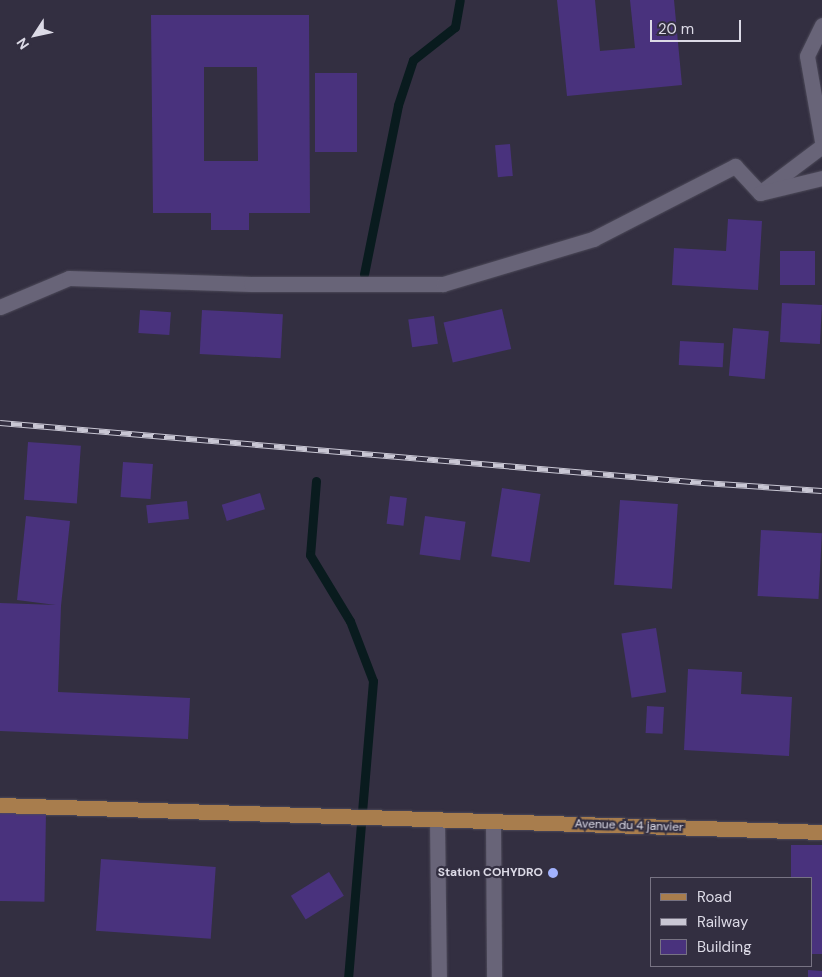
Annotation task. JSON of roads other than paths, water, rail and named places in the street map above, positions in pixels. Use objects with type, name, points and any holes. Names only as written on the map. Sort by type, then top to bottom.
[{"type":"main road","name":"Avenue du 4 janvier","points":[[0,805],[822,832]]},
{"type":"street","points":[[822,25],[808,56],[822,141]]},
{"type":"street","points":[[760,193],[822,146]]},
{"type":"street","points":[[0,307],[69,278],[251,284],[443,284],[593,239],[735,166],[760,193]]},
{"type":"street","points":[[760,193],[822,178]]},
{"type":"street","points":[[437,820],[439,977]]},
{"type":"street","points":[[493,821],[494,977]]},
{"type":"waterway","points":[[364,274],[398,105],[413,60],[455,27],[460,0]]},
{"type":"waterway","points":[[316,481],[310,555],[350,621],[373,681],[348,977]]},
{"type":"railway","points":[[0,423],[703,483],[822,491]]},
{"type":"place","name":"Station COHYDRO","points":[[553,873]]}]
